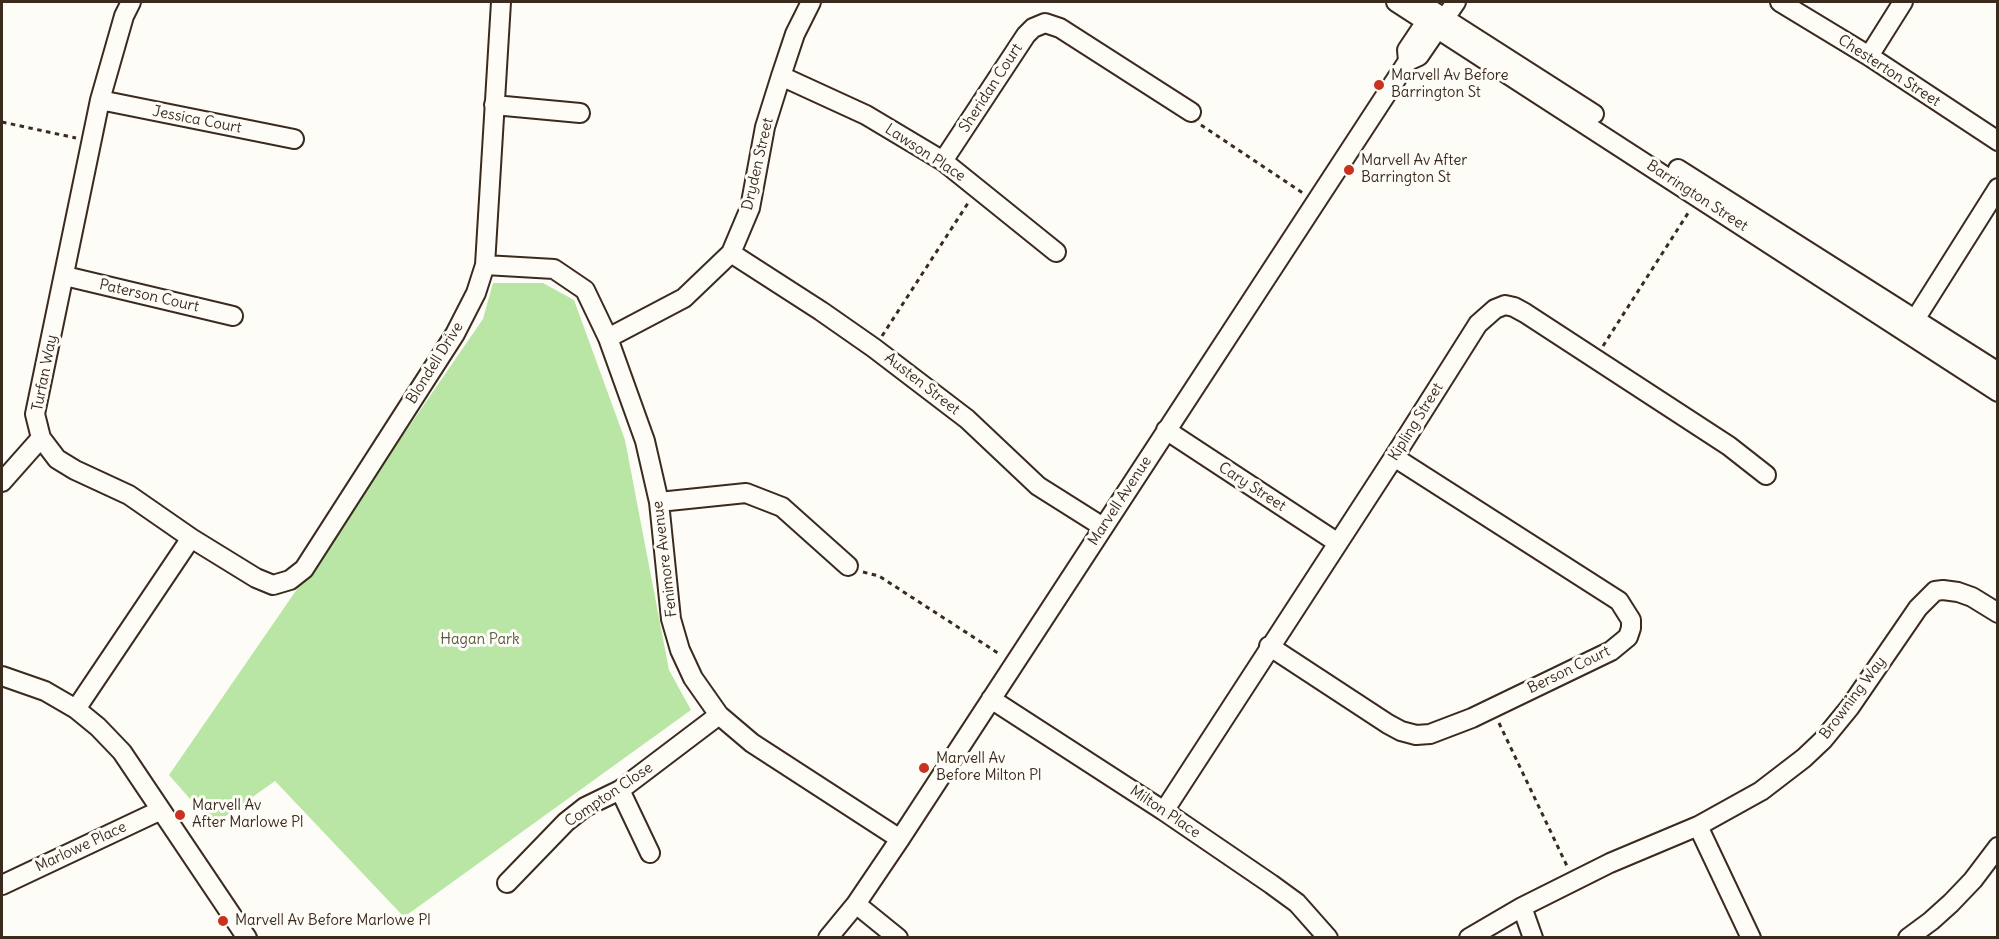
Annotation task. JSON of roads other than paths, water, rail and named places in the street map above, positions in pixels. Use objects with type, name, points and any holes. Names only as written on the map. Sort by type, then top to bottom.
[{"type":"street","name":"Turfan Way","points":[[41,438],[35,414],[100,100],[124,16],[131,2]]},
{"type":"street","name":"Blondell Drive","points":[[191,538],[256,578],[273,585],[290,580],[304,569],[455,334],[476,293],[485,265],[501,2]]},
{"type":"street","name":"Dryden Street","points":[[608,338],[684,298],[731,253],[750,208],[765,127],[781,76],[795,34],[811,2]]},
{"type":"street","name":"Barrington Street","points":[[1396,2],[1434,14],[1910,326],[1998,392]]},
{"type":"street","name":"Marvell Avenue","points":[[828,938],[856,904],[900,839],[1408,61],[1407,50],[1434,14],[1456,2]]},
{"type":"street","name":"Chesterton Street","points":[[1780,2],[1869,56],[1998,141]]},
{"type":"street","points":[[1869,56],[1903,2]]},
{"type":"street","name":"Sheridan Court","points":[[943,161],[1026,35],[1043,17],[1191,112]]},
{"type":"street","name":"Lawson Place","points":[[781,76],[866,115],[943,161],[1056,252]]},
{"type":"street","name":"Jessica Court","points":[[100,100],[294,139]]},
{"type":"street","points":[[494,105],[580,113]]},
{"type":"street","points":[[1910,326],[1998,188]]},
{"type":"street","name":"Austen Street","points":[[731,253],[874,348],[967,419],[1038,486],[1103,527]]},
{"type":"street","name":"Fenimore Avenue","points":[[485,265],[554,269],[585,290],[608,338],[645,441],[659,502],[671,619],[680,650],[693,678],[719,715],[752,743],[900,839]]},
{"type":"street","name":"Paterson Court","points":[[65,276],[233,316]]},
{"type":"street","name":"Kipling Street","points":[[1164,811],[1478,324],[1495,309],[1505,305],[1514,306],[1729,446],[1766,475]]},
{"type":"street","name":"Barrington Street","points":[[1910,326],[1998,372]]},
{"type":"street","name":"Cary Street","points":[[1166,430],[1338,543]]},
{"type":"street","points":[[2,482],[41,438],[57,459],[129,495],[191,538],[76,709]]},
{"type":"street","name":"Berson Court","points":[[1269,646],[1401,731],[1416,735],[1430,734],[1492,708],[1611,651],[1628,637],[1631,620],[1619,601],[1394,457]]},
{"type":"street","points":[[659,502],[746,493],[782,507],[848,566]]},
{"type":"street","name":"Browning Way","points":[[1469,938],[1522,907],[1610,863],[1698,826],[1761,791],[1804,758],[1823,740],[1850,707],[1918,608],[1935,591],[1958,592],[1972,597],[1998,613]]},
{"type":"street","points":[[2,676],[45,691],[76,709],[98,727],[122,752],[247,938]]},
{"type":"street","name":"Milton Place","points":[[991,699],[1164,811],[1271,884],[1297,903],[1328,938]]},
{"type":"street","name":"Compton Close","points":[[507,883],[566,822],[585,807],[620,790],[719,715]]},
{"type":"street","points":[[620,790],[650,853]]},
{"type":"street","name":"Marlowe Place","points":[[2,885],[161,810]]},
{"type":"street","points":[[1698,826],[1751,938]]},
{"type":"street","points":[[1908,938],[1951,903],[1973,880],[1998,847]]},
{"type":"street","points":[[856,904],[898,938]]},
{"type":"street","points":[[1522,907],[1533,938]]},
{"type":"place","name":"Marvell Av Before Barrington St","points":[[1379,85]]},
{"type":"place","name":"Marvell Av After Barrington St","points":[[1349,170]]},
{"type":"place","name":"Marvell Av Before Milton Pl","points":[[924,768]]},
{"type":"place","name":"Marvell Av After Marlowe Pl","points":[[180,815]]},
{"type":"place","name":"Marvell Av Before Marlowe Pl","points":[[223,921]]},
{"type":"park label","name":"Hagan Park","points":[[480,640]]}]
